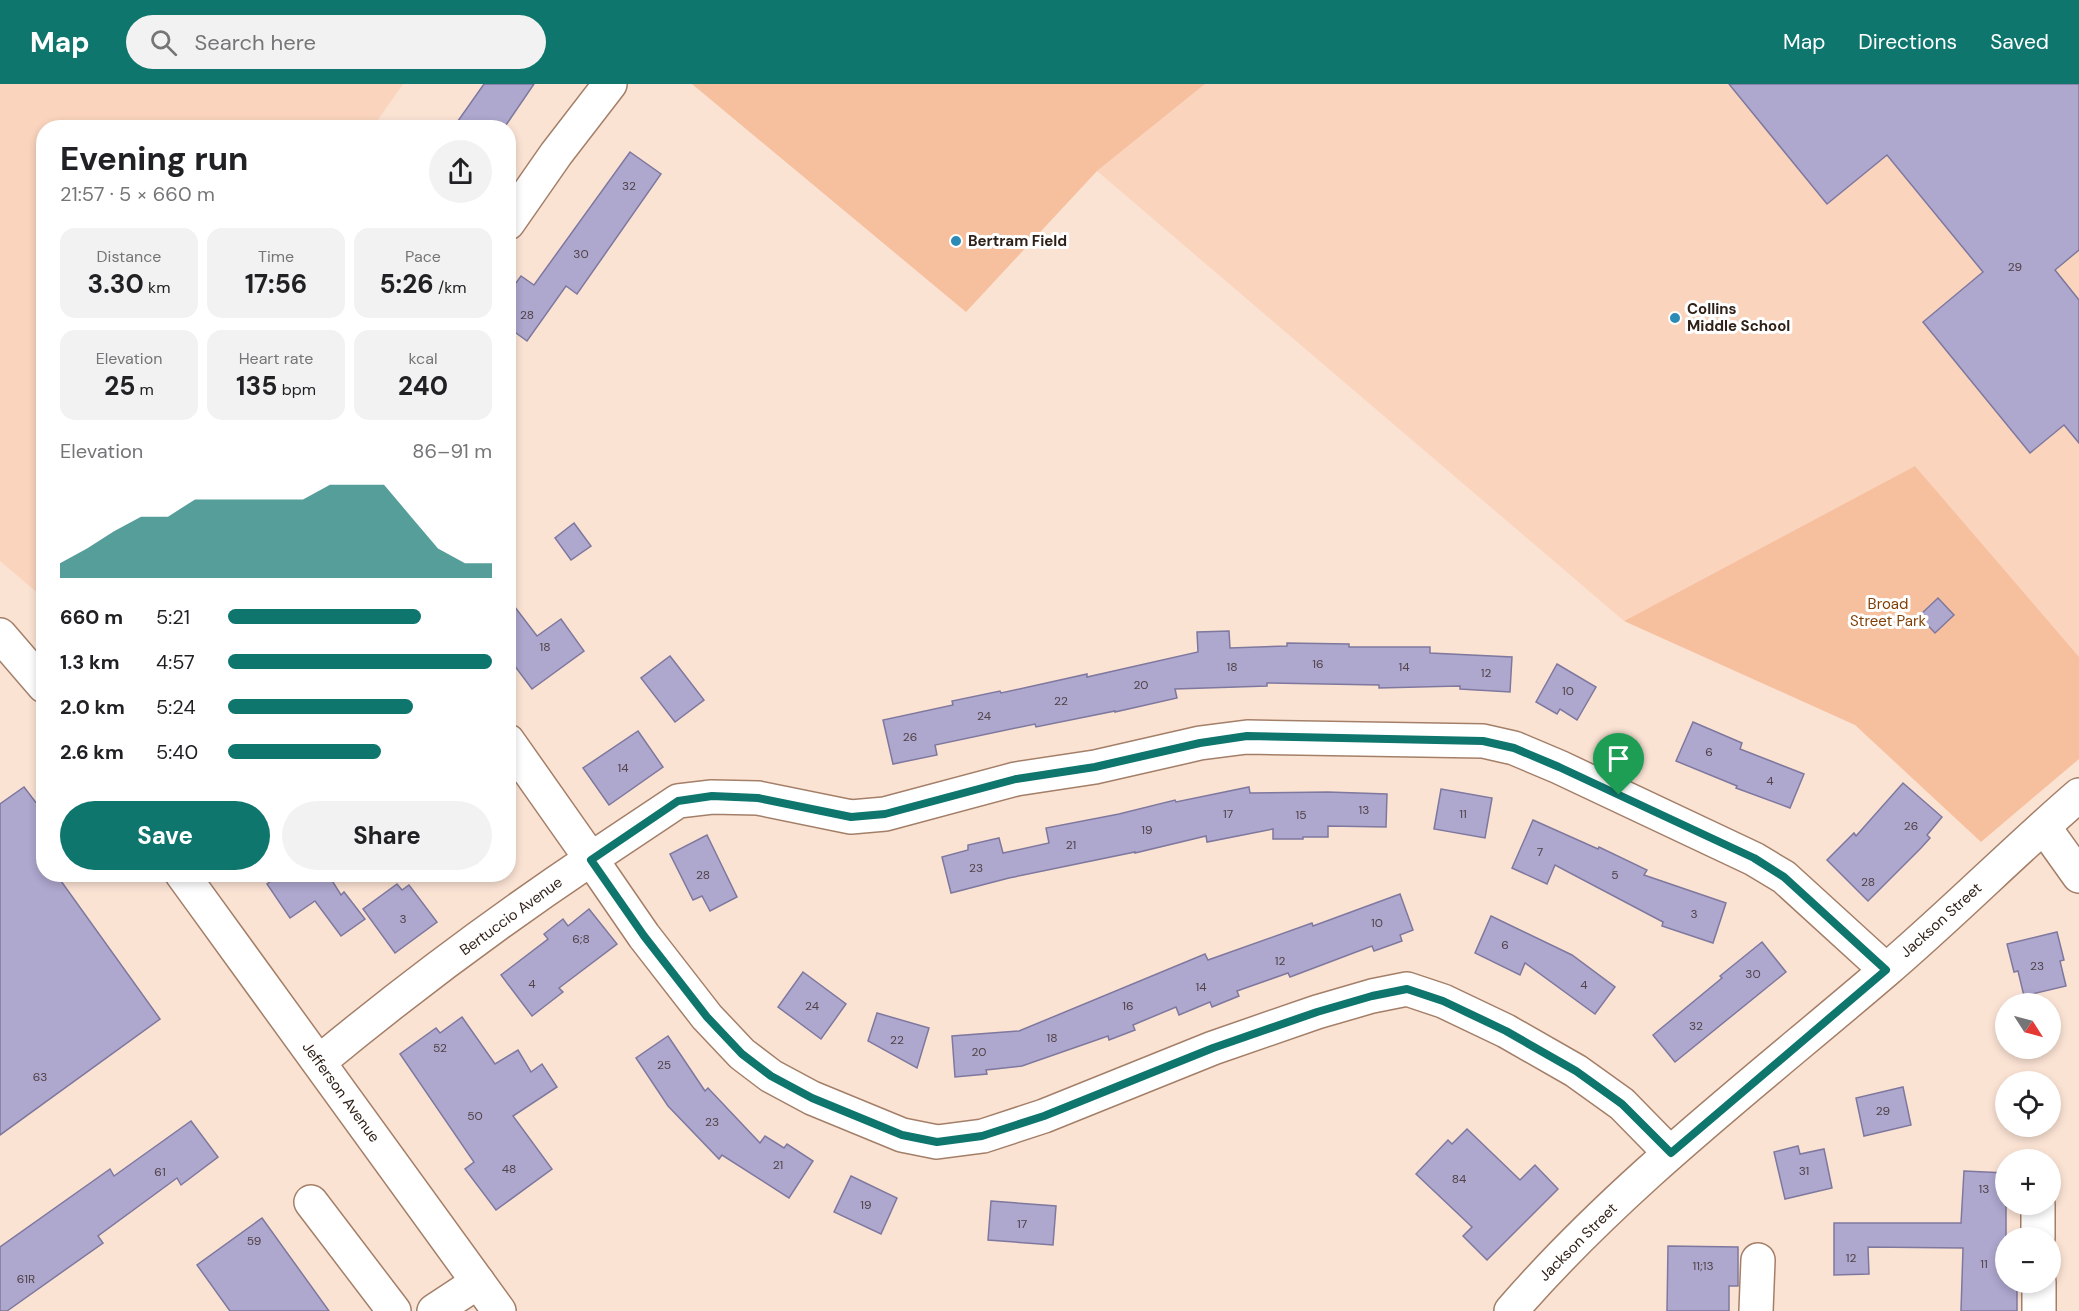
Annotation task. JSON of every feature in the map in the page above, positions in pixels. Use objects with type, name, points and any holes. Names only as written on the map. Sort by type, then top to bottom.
[{"type":"street","points":[[516,212],[609,84]]},
{"type":"street","points":[[0,635],[36,677]]},
{"type":"street","name":"Bertuccio Avenue","points":[[319,1062],[392,1003],[550,886],[678,801],[712,796],[758,798],[851,817],[885,814],[1016,779],[1095,767],[1200,743],[1247,736],[1483,741],[1514,748],[1754,858],[1784,877],[1886,970]]},
{"type":"street","points":[[516,752],[644,936],[707,1017],[742,1054],[771,1076],[812,1098],[902,1135],[937,1142],[982,1136],[1044,1116],[1213,1048],[1317,1012],[1372,996],[1407,989],[1443,1001],[1495,1026],[1576,1071],[1622,1104],[1671,1153]]},
{"type":"street","name":"Jackson Street","points":[[1511,1311],[1576,1241],[1671,1153],[1886,970],[2079,795]]},
{"type":"street","points":[[2044,827],[2079,876]]},
{"type":"street","name":"Jefferson Avenue","points":[[188,882],[499,1311]]},
{"type":"street","points":[[310,1202],[394,1311]]},
{"type":"street","points":[[1756,1311],[1758,1260]]},
{"type":"street","points":[[434,1311],[478,1282]]},
{"type":"street","points":[[2038,1293],[2039,1311]]},
{"type":"shaded area","points":[[0,84],[403,84],[378,120],[36,120],[36,592],[0,561]]},
{"type":"shaded area","name":"Collins Middle School","points":[[1205,84],[2079,84],[2079,658],[1915,466],[1624,621],[1097,171]]},
{"type":"green space","name":"Bertram Field","points":[[692,84],[1205,84],[1097,171],[966,312]]},
{"type":"green space","name":"Broad Street Park","points":[[1915,466],[2079,657],[2079,759],[1981,842],[1855,725],[1624,621]]},
{"type":"building","points":[[484,84],[534,84],[509,120],[459,120]]},
{"type":"building","points":[[1729,84],[2079,84],[2079,250],[2055,270],[2079,300],[2079,443],[2064,425],[2030,453],[1923,322],[1983,272],[1887,155],[1827,204]]},
{"type":"building","points":[[630,152],[661,174],[577,294],[566,286],[527,341],[516,333],[516,283],[521,276],[534,285]]},
{"type":"building","points":[[574,523],[591,546],[571,560],[555,538]]},
{"type":"building","points":[[1938,598],[1954,615],[1935,633],[1919,616]]},
{"type":"building","points":[[516,608],[537,636],[561,619],[584,651],[532,689],[516,668]]},
{"type":"building","points":[[1229,631],[1230,648],[1287,646],[1287,643],[1349,644],[1349,647],[1430,647],[1430,653],[1512,657],[1510,692],[1460,689],[1460,686],[1379,688],[1379,685],[1267,683],[1267,686],[1175,689],[1177,698],[1115,712],[1036,727],[1035,724],[935,745],[937,755],[893,764],[883,720],[953,705],[952,701],[1087,674],[1087,677],[1198,652],[1197,632]]},
{"type":"building","points":[[670,656],[704,700],[675,722],[641,678]]},
{"type":"building","points":[[1557,664],[1596,687],[1577,720],[1560,709],[1557,714],[1536,702]]},
{"type":"building","points":[[1693,722],[1742,743],[1740,749],[1804,774],[1790,808],[1736,788],[1737,786],[1676,761]]},
{"type":"building","points":[[638,731],[663,767],[609,805],[583,768]]},
{"type":"building","points":[[1903,783],[1942,817],[1927,835],[1930,838],[1868,901],[1827,860],[1854,833],[1856,836]]},
{"type":"building","points":[[24,787],[36,803],[36,882],[62,882],[160,1019],[0,1135],[0,804]]},
{"type":"building","points":[[1249,787],[1250,793],[1387,794],[1386,827],[1328,826],[1328,837],[1303,837],[1303,839],[1273,839],[1273,829],[1207,842],[1206,836],[1135,853],[1009,878],[951,893],[942,857],[968,850],[968,845],[999,838],[1003,853],[1049,843],[1046,828],[1119,814],[1175,800],[1176,802]]},
{"type":"building","points":[[1441,789],[1492,798],[1485,838],[1434,829]]},
{"type":"building","points":[[1533,820],[1647,870],[1644,875],[1726,903],[1713,943],[1662,926],[1663,922],[1555,865],[1547,884],[1512,868]]},
{"type":"building","points":[[707,835],[737,897],[710,911],[702,896],[693,900],[670,854]]},
{"type":"building","points":[[270,882],[333,882],[341,895],[344,892],[365,919],[341,936],[315,901],[290,918],[267,884]]},
{"type":"building","points":[[397,884],[402,890],[409,885],[437,922],[395,953],[363,909]]},
{"type":"building","points":[[1400,894],[1413,930],[1400,935],[1402,941],[1374,951],[1372,946],[1290,977],[1288,973],[1237,991],[1239,996],[1212,1007],[1210,1002],[1179,1015],[1176,1007],[1133,1025],[1135,1030],[1109,1040],[1108,1036],[1022,1066],[986,1070],[987,1074],[955,1077],[952,1036],[1019,1031],[1205,954],[1208,960],[1312,923],[1313,926]]},
{"type":"building","points":[[589,909],[617,944],[559,988],[563,992],[532,1016],[501,975],[548,939],[544,934],[563,919],[568,926]]},
{"type":"building","points":[[1491,916],[1572,955],[1615,987],[1595,1014],[1525,963],[1520,975],[1475,953]]},
{"type":"building","points":[[2057,932],[2064,960],[2060,961],[2066,986],[2037,993],[2023,993],[2018,971],[2014,972],[2007,944]]},
{"type":"building","points":[[1762,942],[1786,972],[1675,1062],[1653,1035]]},
{"type":"building","points":[[803,972],[846,1004],[821,1039],[778,1007]]},
{"type":"building","points":[[877,1013],[929,1028],[917,1068],[868,1041]]},
{"type":"building","points":[[462,1017],[495,1064],[518,1050],[531,1072],[542,1064],[557,1087],[513,1116],[552,1169],[496,1210],[465,1169],[474,1162],[400,1054],[436,1028],[440,1033]]},
{"type":"building","points":[[668,1036],[705,1091],[708,1088],[760,1143],[765,1136],[784,1148],[787,1144],[813,1161],[789,1198],[722,1155],[719,1159],[668,1106],[636,1058]]},
{"type":"building","points":[[1903,1087],[1911,1125],[1864,1136],[1856,1098]]},
{"type":"building","points":[[191,1121],[218,1157],[181,1185],[177,1178],[98,1236],[103,1243],[7,1311],[0,1311],[0,1247],[110,1169],[114,1176]]},
{"type":"building","points":[[1467,1129],[1520,1180],[1535,1165],[1558,1189],[1487,1260],[1463,1236],[1472,1227],[1416,1174],[1448,1140],[1452,1144]]},
{"type":"building","points":[[1798,1146],[1800,1154],[1824,1149],[1832,1188],[1785,1199],[1774,1152]]},
{"type":"building","points":[[1964,1171],[1995,1172],[1995,1215],[2006,1215],[2006,1227],[1995,1227],[1995,1293],[2017,1293],[2017,1311],[1961,1311],[1963,1248],[1868,1247],[1869,1274],[1834,1275],[1834,1223],[1961,1223]]},
{"type":"building","points":[[851,1176],[897,1198],[881,1234],[834,1212]]},
{"type":"building","points":[[991,1201],[1056,1206],[1053,1245],[988,1240]]},
{"type":"building","points":[[262,1218],[329,1311],[230,1311],[197,1265]]},
{"type":"building","points":[[1668,1246],[1738,1247],[1738,1286],[1729,1286],[1729,1311],[1667,1311]]},
{"type":"place","name":"Bertram Field","points":[[956,241]]},
{"type":"place","name":"Collins Middle School","points":[[1675,318]]},
{"type":"route","points":[[1247,736],[1483,741],[1514,748],[1619,795],[1754,858],[1784,877],[1886,970],[1671,1153],[1622,1104],[1576,1071],[1506,1031],[1443,1001],[1407,989],[1372,996],[1317,1012],[1213,1048],[1044,1116],[982,1136],[937,1142],[902,1135],[812,1098],[771,1076],[742,1054],[707,1017],[644,936],[591,860],[678,801],[712,796],[758,798],[851,817],[885,814],[1016,779],[1095,767],[1200,743],[1247,736]]}]
